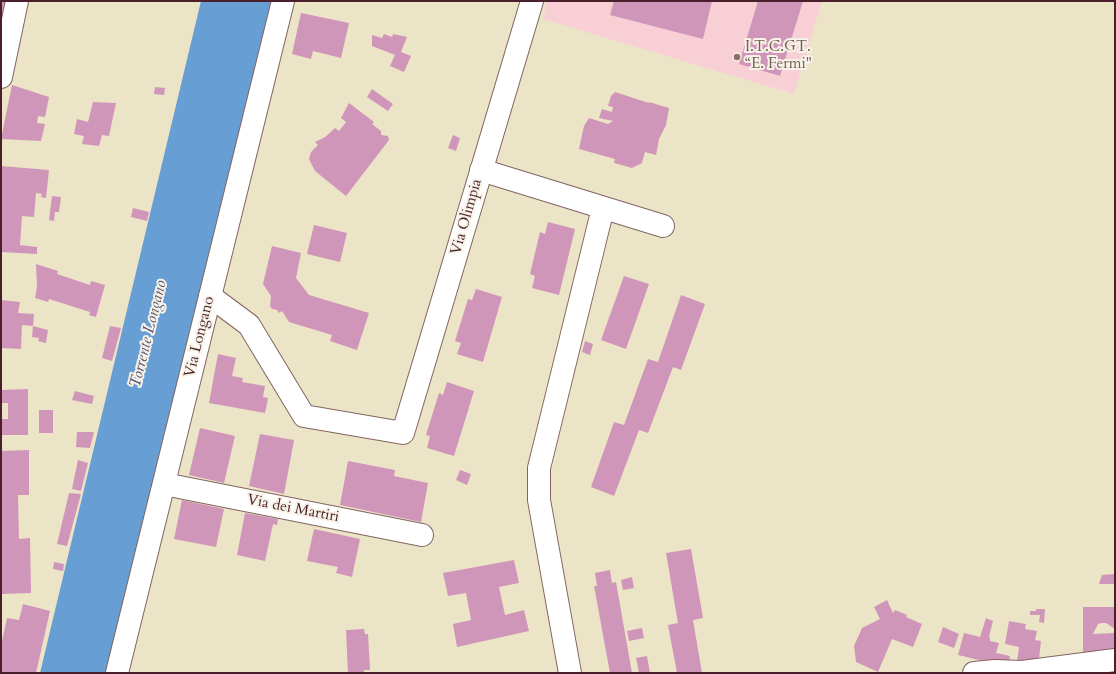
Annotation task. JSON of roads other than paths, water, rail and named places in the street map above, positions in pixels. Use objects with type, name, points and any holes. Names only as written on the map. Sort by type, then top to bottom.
[{"type":"street","points":[[1,77],[17,1]]},
{"type":"street","name":"Via Longano","points":[[117,673],[283,1]]},
{"type":"street","name":"Via Olimpia","points":[[210,296],[249,325],[304,416],[403,433],[532,1]]},
{"type":"street","points":[[481,170],[662,226]]},
{"type":"street","points":[[570,673],[539,500],[539,468],[603,208]]},
{"type":"street","name":"Via dei Martiri","points":[[164,484],[422,535]]},
{"type":"street","points":[[974,673],[995,671],[1022,672],[1115,660]]},
{"type":"water","name":"Torrente Longano","points":[[201,1],[273,1],[106,673],[40,673]]},
{"type":"place","name":"I.T.C.GT. “E. Fermi\"","points":[[737,57]]}]
